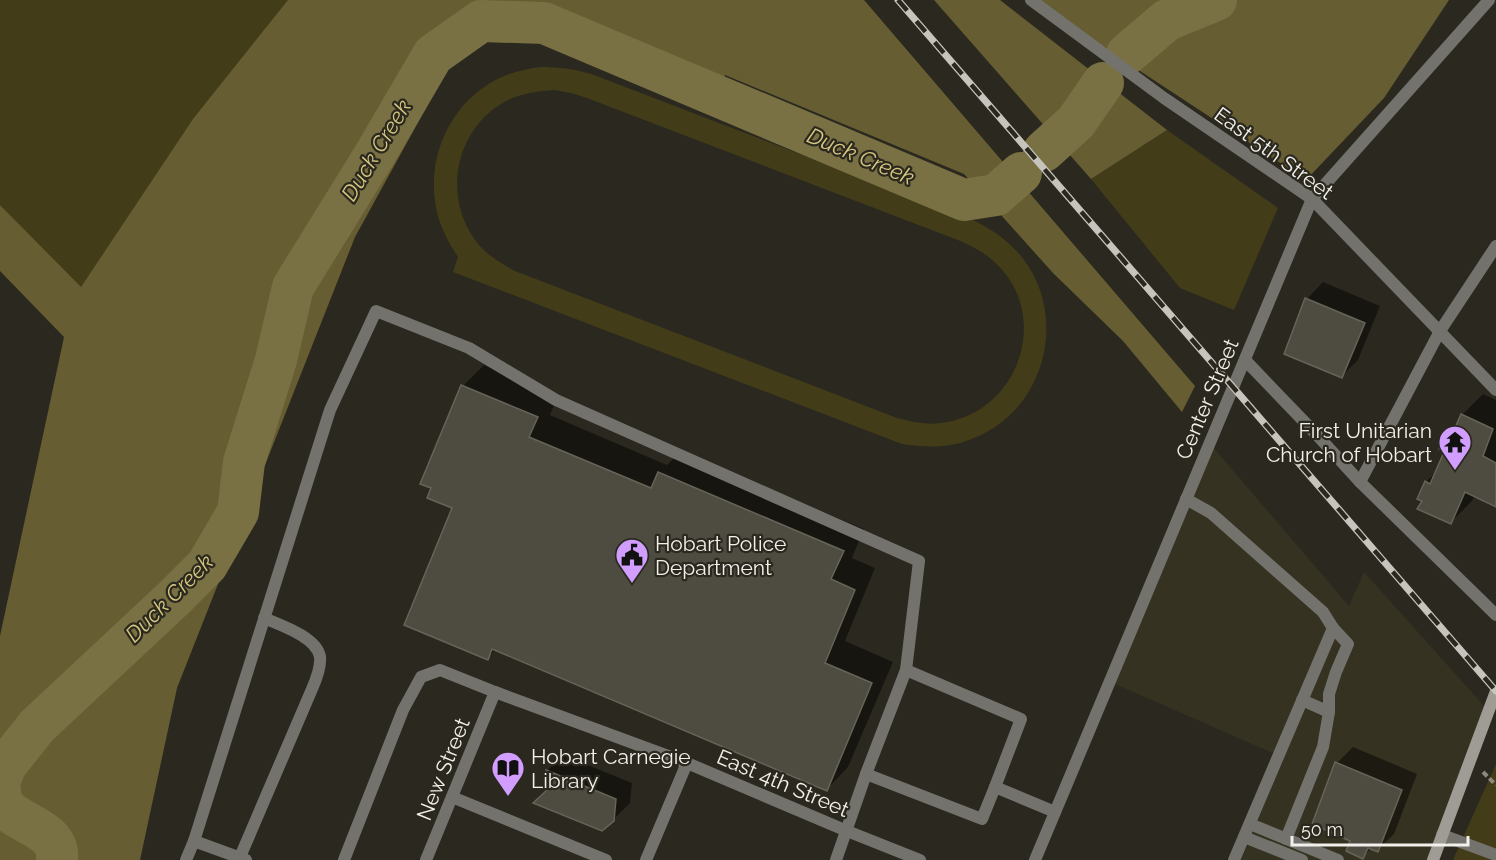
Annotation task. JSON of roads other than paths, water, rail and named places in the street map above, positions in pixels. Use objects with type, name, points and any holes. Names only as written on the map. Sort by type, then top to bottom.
[{"type":"main road","points":[[1433,860],[1496,691]]},
{"type":"street","name":"East 5th Street","points":[[1031,0],[1164,98],[1312,199],[1496,390]]},
{"type":"street","name":"Center Street","points":[[1035,860],[1312,199],[1488,0]]},
{"type":"street","points":[[1360,482],[1440,331],[1496,246]]},
{"type":"street","points":[[186,860],[194,841],[330,410],[376,311],[469,348],[556,400],[919,561],[906,670],[836,860]]},
{"type":"street","points":[[1245,360],[1360,482],[1496,615]]},
{"type":"street","points":[[1186,499],[1211,513],[1323,612],[1333,628],[1348,644],[1329,694],[1329,711],[1323,747],[1287,839]]},
{"type":"street","points":[[194,841],[244,859],[318,672],[320,657],[315,645],[302,635],[264,618]]},
{"type":"street","points":[[1234,860],[1333,628]]},
{"type":"street","name":"East 4th Street","points":[[344,860],[403,710],[421,677],[441,670],[687,763],[920,860]]},
{"type":"street","points":[[866,774],[982,819],[995,787],[1021,719],[906,670]]},
{"type":"street","name":"New Street","points":[[426,860],[495,692]]},
{"type":"street","points":[[1302,700],[1329,711]]},
{"type":"street","points":[[646,860],[687,763]]},
{"type":"street","points":[[995,787],[1055,812]]},
{"type":"street","points":[[452,797],[606,860]]},
{"type":"street","points":[[1250,824],[1338,860]]},
{"type":"street","points":[[1442,835],[1496,855]]},
{"type":"street","points":[[1244,837],[1302,860]]},
{"type":"waterway","name":"Duck Creek","points":[[1127,54],[1167,20],[1216,0]]},
{"type":"waterway","name":"Duck Creek","points":[[0,780],[6,765],[37,726],[207,565],[238,512],[244,462],[276,360],[293,287],[433,55],[481,21],[544,23],[964,200],[996,195],[1021,173]]},
{"type":"waterway","name":"Duck Creek","points":[[1044,151],[1076,122],[1103,83]]},
{"type":"waterway","name":"Duck Creek","points":[[0,791],[1,801],[7,809],[51,840],[56,849],[57,860]]},
{"type":"railway","points":[[898,0],[1496,691]]},
{"type":"place","name":"First Unitarian Church of Hobart","points":[[1455,471]]},
{"type":"place","name":"Hobart Police Department","points":[[632,584]]},
{"type":"place","name":"Hobart Carnegie Library","points":[[508,797]]}]
